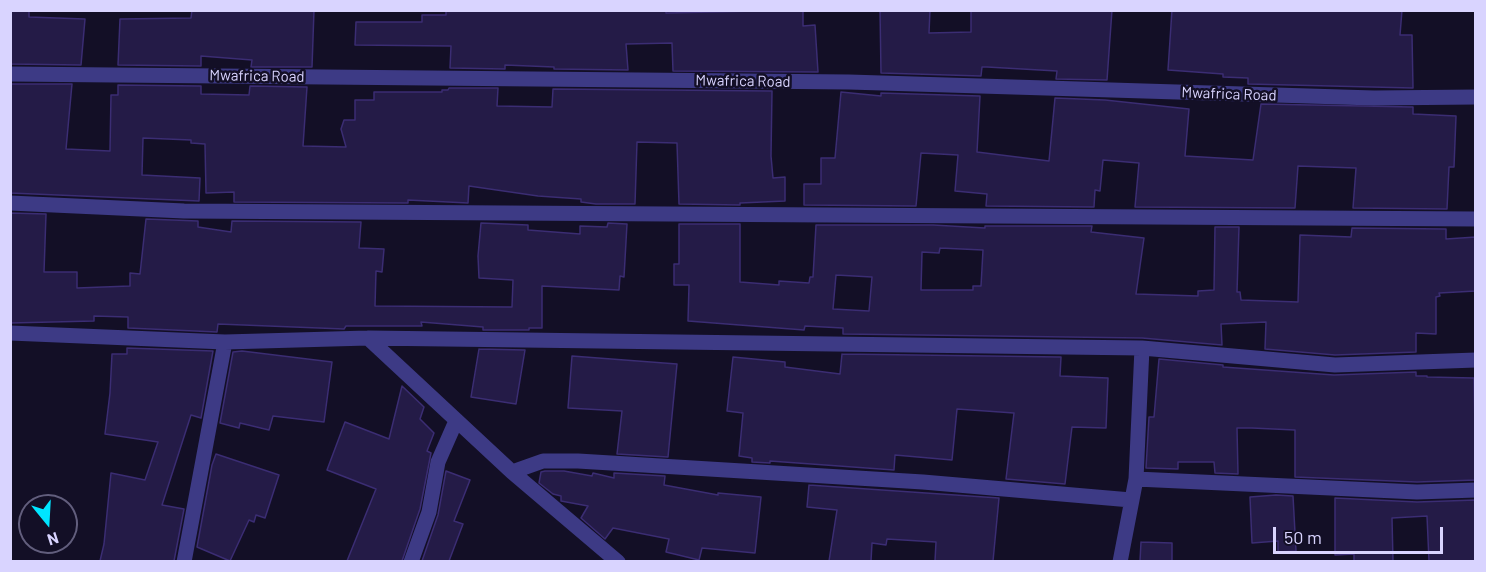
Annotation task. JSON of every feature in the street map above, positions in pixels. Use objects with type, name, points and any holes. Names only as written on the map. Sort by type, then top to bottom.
[{"type":"street","name":"Mwafrica Road","points":[[10,74],[849,82],[1374,98],[1476,98]]},
{"type":"street","points":[[10,203],[184,212],[1476,219]]},
{"type":"street","points":[[10,333],[225,342],[368,338],[1143,348],[1335,365],[1476,360]]},
{"type":"street","points":[[368,338],[512,472],[618,561]]},
{"type":"street","points":[[184,561],[225,342]]},
{"type":"street","points":[[1120,561],[1137,479],[1143,348]]},
{"type":"street","points":[[411,561],[429,512],[438,462],[456,421]]},
{"type":"street","points":[[512,472],[543,461],[578,461],[923,482],[1131,500]]},
{"type":"street","points":[[1137,479],[1417,492],[1476,490]]},
{"type":"building","points":[[10,10],[29,10],[29,17],[85,19],[81,65],[10,64]]},
{"type":"building","points":[[192,10],[314,10],[312,67],[251,67],[252,60],[201,56],[201,66],[118,65],[120,19],[191,18]]},
{"type":"building","points":[[446,10],[666,10],[666,13],[803,10],[803,26],[815,25],[818,72],[673,71],[672,43],[626,44],[628,70],[554,69],[554,67],[505,65],[505,69],[450,68],[451,46],[355,45],[356,22],[422,22],[422,15],[446,15]]},
{"type":"building","points":[[880,10],[930,10],[929,33],[971,32],[971,10],[1112,10],[1107,80],[1056,79],[1057,71],[987,67],[982,67],[981,76],[881,73]]},
{"type":"building","points":[[1172,10],[1402,10],[1400,35],[1412,35],[1413,88],[1248,84],[1248,78],[1168,70]]},
{"type":"building","points":[[10,84],[72,84],[66,149],[110,151],[111,95],[118,95],[118,85],[201,86],[201,94],[249,95],[250,86],[307,87],[303,146],[346,147],[341,129],[344,120],[355,120],[355,100],[374,100],[374,92],[442,92],[449,88],[498,88],[497,106],[552,107],[553,89],[772,91],[773,178],[785,177],[785,201],[740,203],[740,205],[679,204],[677,143],[637,142],[635,204],[596,204],[581,202],[581,199],[538,196],[469,186],[468,203],[408,200],[408,203],[234,202],[234,192],[206,193],[205,144],[191,143],[191,140],[143,138],[142,175],[200,178],[199,201],[10,193]]},
{"type":"building","points":[[841,92],[881,96],[881,93],[980,96],[977,152],[1049,161],[1055,98],[1105,100],[1189,109],[1185,156],[1253,160],[1261,104],[1413,107],[1413,114],[1456,116],[1454,167],[1449,167],[1447,209],[1353,208],[1356,168],[1298,166],[1295,208],[1135,207],[1139,163],[1103,160],[1100,191],[1095,190],[1094,207],[986,206],[987,194],[955,191],[958,155],[921,153],[916,206],[804,205],[804,184],[821,184],[821,158],[835,158]]},
{"type":"building","points":[[10,213],[46,214],[44,272],[77,272],[77,288],[130,286],[130,273],[140,274],[146,219],[198,221],[198,227],[231,232],[232,221],[361,222],[359,248],[384,249],[382,272],[376,271],[375,306],[512,307],[513,280],[479,278],[481,223],[528,225],[528,230],[580,234],[580,226],[607,227],[608,223],[627,224],[624,277],[620,276],[619,290],[542,286],[542,328],[529,328],[529,330],[483,330],[483,327],[421,322],[422,326],[346,326],[344,329],[218,324],[217,332],[128,328],[128,317],[94,316],[94,321],[10,323]]},
{"type":"building","points":[[679,224],[740,224],[740,282],[779,285],[779,281],[809,283],[810,277],[813,277],[816,225],[933,225],[985,228],[985,226],[1092,226],[1091,232],[1144,238],[1136,294],[1198,296],[1198,291],[1214,290],[1215,227],[1239,227],[1237,292],[1240,292],[1241,300],[1298,302],[1300,235],[1351,237],[1352,228],[1446,229],[1446,239],[1476,237],[1476,291],[1439,293],[1440,296],[1436,297],[1436,334],[1416,333],[1416,352],[1335,355],[1265,349],[1266,322],[1221,324],[1222,345],[1142,338],[843,334],[843,328],[805,326],[804,330],[688,321],[689,285],[674,285],[674,264],[679,264]],"holes":[[[940,248],[983,250],[981,286],[973,286],[973,290],[921,290],[922,252],[939,253]],[[836,275],[872,277],[869,311],[833,309]]]},
{"type":"building","points":[[127,348],[213,351],[201,418],[191,415],[162,505],[184,509],[174,561],[100,561],[104,544],[111,473],[145,480],[158,442],[105,434],[112,354],[127,354]]},
{"type":"building","points":[[479,349],[525,350],[516,404],[471,397]]},
{"type":"building","points":[[242,351],[332,362],[324,422],[273,416],[269,430],[240,423],[239,428],[220,423],[233,352]]},
{"type":"building","points":[[842,354],[1061,357],[1060,376],[1108,378],[1106,428],[1072,427],[1065,484],[1006,479],[1014,413],[957,409],[952,460],[895,455],[894,470],[770,461],[770,463],[752,462],[752,458],[739,456],[743,413],[727,411],[733,357],[785,362],[785,367],[840,374]]},
{"type":"building","points":[[572,356],[677,364],[668,457],[617,454],[622,411],[568,408]]},
{"type":"building","points":[[1159,359],[1223,365],[1223,367],[1334,375],[1416,372],[1416,376],[1474,378],[1476,480],[1417,482],[1295,477],[1295,430],[1252,428],[1237,428],[1238,474],[1215,473],[1214,462],[1178,462],[1178,469],[1146,468],[1149,417],[1154,417]]},
{"type":"building","points":[[402,386],[424,407],[420,419],[434,433],[427,451],[431,453],[420,509],[402,561],[347,561],[376,489],[327,470],[345,422],[389,439]]},
{"type":"building","points":[[216,454],[279,475],[265,518],[256,515],[254,522],[249,520],[230,561],[197,547]]},
{"type":"building","points":[[446,471],[470,480],[454,521],[463,524],[449,561],[422,561],[438,515]]},
{"type":"building","points":[[564,471],[592,476],[593,473],[614,478],[614,473],[665,476],[664,485],[718,495],[718,493],[761,497],[755,553],[702,548],[699,560],[666,552],[669,539],[613,528],[605,539],[581,518],[588,506],[561,501],[561,496],[553,494],[539,483],[541,472]]},
{"type":"building","points":[[809,485],[999,498],[993,561],[935,561],[936,542],[887,539],[886,545],[872,543],[871,561],[829,561],[837,510],[807,507]]},
{"type":"building","points":[[1293,496],[1296,551],[1278,552],[1278,541],[1252,543],[1250,497]]},
{"type":"building","points":[[1335,498],[1417,502],[1476,500],[1476,561],[1429,561],[1427,516],[1392,518],[1393,561],[1354,561],[1354,554],[1335,555]]},
{"type":"building","points":[[1141,542],[1172,543],[1172,561],[1140,561]]}]
